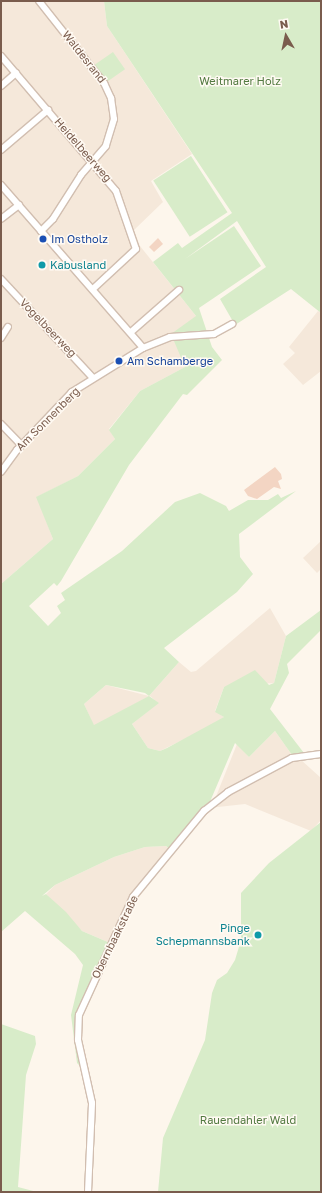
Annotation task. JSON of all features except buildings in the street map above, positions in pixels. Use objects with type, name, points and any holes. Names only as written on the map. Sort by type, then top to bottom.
[{"type":"street","name":"Waldesrand","points":[[39,1],[104,83],[110,95],[114,114],[112,130],[106,146],[41,231]]},
{"type":"street","name":"Heidelbeerweg","points":[[1,56],[115,187],[136,247],[132,255],[93,289]]},
{"type":"street","points":[[1,86],[16,73]]},
{"type":"street","points":[[1,150],[48,110]]},
{"type":"street","points":[[1,185],[131,332],[143,348]]},
{"type":"street","points":[[1,219],[19,205]]},
{"type":"street","name":"Vogelbeerweg","points":[[1,279],[93,378]]},
{"type":"street","points":[[131,332],[179,290]]},
{"type":"street","name":"Am Sonnenberg","points":[[1,472],[21,445],[72,392],[93,378],[143,348],[170,337],[214,334],[232,324]]},
{"type":"street","points":[[1,338],[8,328]]},
{"type":"street","points":[[1,424],[21,445]]},
{"type":"street","name":"Obernbaakstraße","points":[[88,1192],[92,1103],[78,1040],[79,1015],[133,897],[204,811],[228,792],[292,758],[321,754]]},
{"type":"shaded area","points":[[1,1],[104,1],[107,26],[192,154],[151,181],[163,202],[134,230],[140,246],[196,316],[185,367],[140,391],[109,429],[115,439],[78,476],[37,497],[53,539],[1,584]]},
{"type":"shaded area","points":[[318,311],[321,313],[321,371],[303,385],[283,364],[295,353],[289,347]]},
{"type":"shaded area","points":[[321,541],[321,569],[317,573],[303,558]]},
{"type":"shaded area","points":[[270,608],[286,636],[274,683],[224,687],[215,711],[224,717],[215,724],[160,751],[148,748],[132,724],[158,703],[150,696],[94,726],[84,704],[106,685],[149,696],[179,662],[191,672],[196,671]]},
{"type":"shaded area","points":[[275,731],[292,755],[238,783],[215,799],[237,744],[249,757]]},
{"type":"shaded area","points":[[300,759],[321,778],[321,820],[311,831],[245,804],[209,808],[227,793],[275,768]]},
{"type":"shaded area","points":[[166,846],[171,850],[136,890],[110,943],[82,931],[46,894],[55,885],[114,857],[145,847]]},
{"type":"green space","name":"Weitmarer Holz","points":[[104,1],[321,1],[321,313],[291,289],[235,325],[220,299],[266,267],[237,221],[185,259],[234,226],[261,266],[199,308],[212,347],[222,360],[187,395],[183,394],[129,465],[61,581],[57,586],[54,583],[29,606],[48,626],[61,613],[57,606],[65,600],[61,593],[122,551],[175,502],[200,493],[226,506],[229,511],[248,500],[268,500],[278,494],[281,498],[296,491],[239,534],[240,557],[253,574],[237,592],[164,648],[179,662],[149,696],[159,703],[132,724],[148,748],[160,751],[167,748],[224,717],[215,712],[224,687],[255,670],[269,685],[274,683],[286,636],[321,610],[321,630],[287,664],[289,673],[270,709],[304,753],[292,755],[275,731],[249,757],[235,743],[209,804],[171,850],[166,846],[145,847],[114,857],[55,885],[42,896],[46,894],[66,912],[82,931],[110,943],[77,1014],[84,1070],[77,1063],[71,1015],[83,965],[75,954],[25,911],[1,932],[1,584],[53,539],[36,497],[78,476],[115,439],[109,430],[140,391],[185,367],[171,334],[196,316],[153,262],[178,243],[182,248],[232,213],[107,26]],"holes":[[[106,685],[145,693],[149,696],[94,725],[84,704]]]},
{"type":"green space","points":[[113,52],[125,69],[107,82],[95,65]]},
{"type":"green space","points":[[191,156],[227,212],[190,237],[153,181]]},
{"type":"green space","name":"Rauendahler Wald","points":[[321,822],[321,1192],[158,1192],[163,1138],[205,1040],[212,993],[217,980],[227,973],[235,960],[241,940],[241,893],[269,863]]},
{"type":"green space","points":[[1,1024],[35,1036],[36,1044],[26,1075],[18,1187],[37,1192],[1,1192]]},
{"type":"place","name":"Im Ostholz","points":[[43,239]]},
{"type":"place","name":"Kabusland","points":[[42,265]]},
{"type":"place","name":"Am Schamberge","points":[[119,361]]},
{"type":"place","name":"Pinge Schepmannsbank","points":[[258,935]]}]
